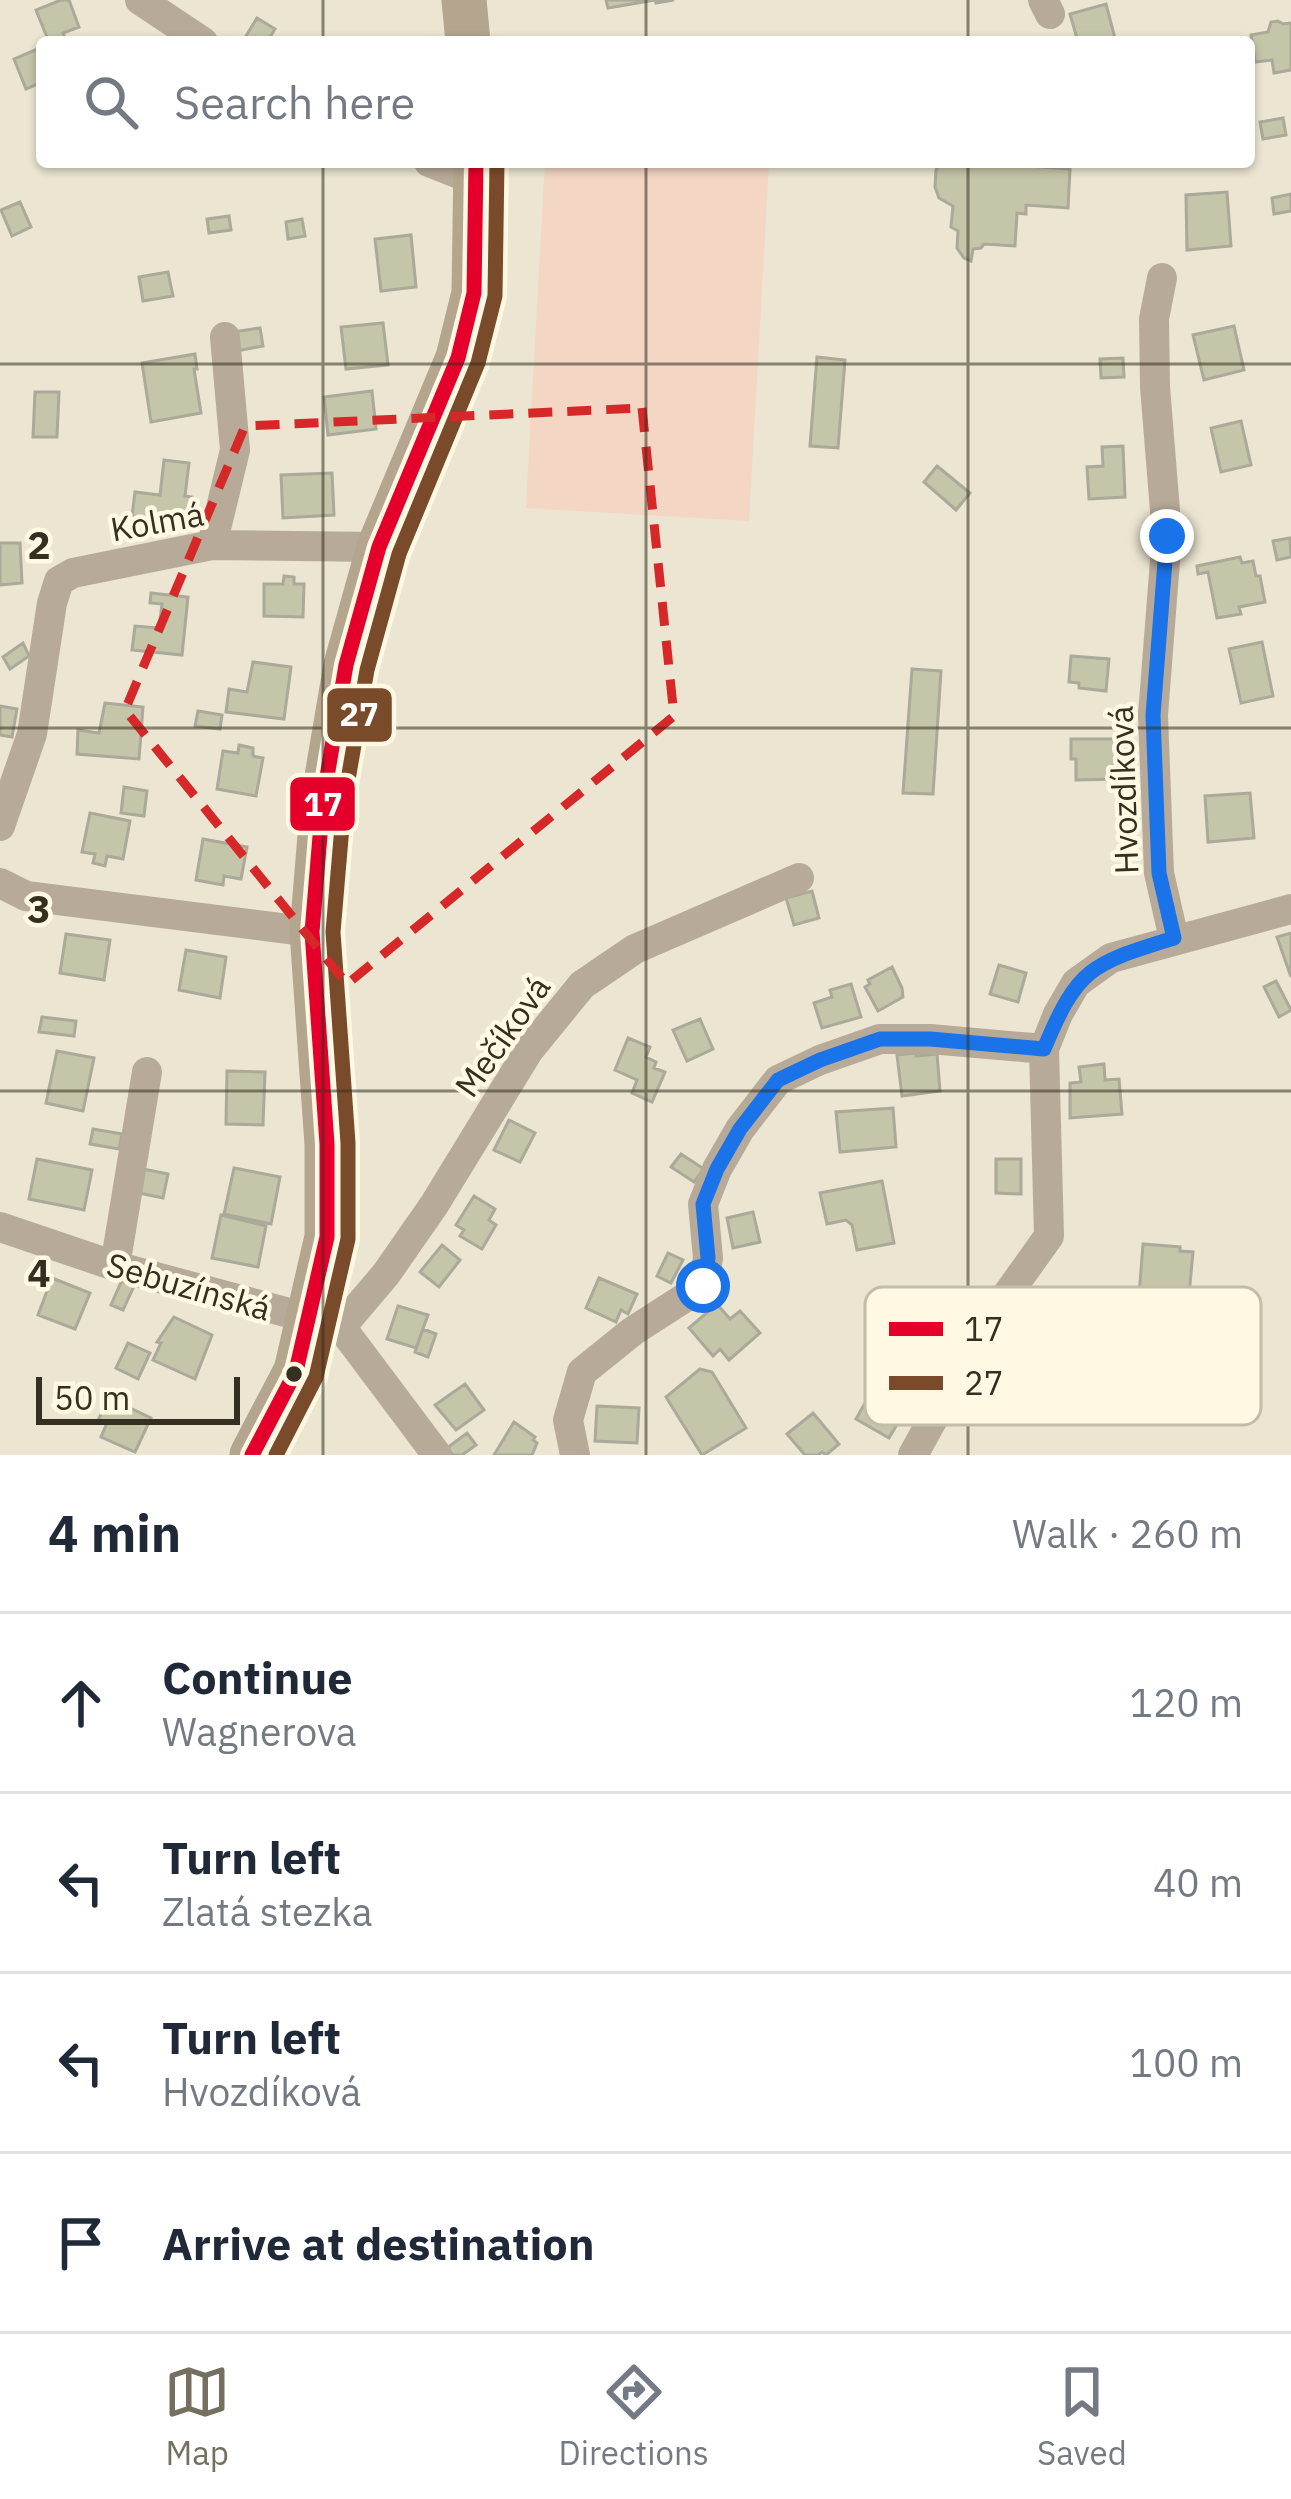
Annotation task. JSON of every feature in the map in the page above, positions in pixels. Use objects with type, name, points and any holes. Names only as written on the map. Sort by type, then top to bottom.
[{"type":"main road","points":[[464,0],[468,36]]},
{"type":"main road","name":"Sebuzínská","points":[[252,1455],[325,1324],[327,1144],[312,932],[323,800],[342,688],[379,547],[458,358],[474,293],[477,171]]},
{"type":"street","points":[[140,0],[194,36]]},
{"type":"street","name":"Hvozdíková","points":[[1162,278],[1154,319],[1155,387],[1167,536],[1153,715],[1159,873],[1174,938]]},
{"type":"street","points":[[212,545],[235,450],[225,337]]},
{"type":"street","name":"Kolmá","points":[[0,826],[32,734],[59,581],[73,573],[212,545],[379,547]]},
{"type":"street","name":"Mečíková","points":[[325,1324],[386,1274],[529,1050],[582,986],[635,949],[799,878]]},
{"type":"street","points":[[0,883],[26,896],[312,932]]},
{"type":"street","points":[[1012,1287],[1048,1236],[1044,1049],[1076,983],[1111,958],[1291,909]]},
{"type":"street","points":[[575,1455],[568,1420],[582,1372],[703,1286],[708,1258],[703,1204],[740,1129],[778,1080],[880,1039],[1044,1049]]},
{"type":"street","points":[[115,1266],[147,1072]]},
{"type":"street","name":"Sebuzínská","points":[[0,1227],[115,1266],[325,1324]]},
{"type":"street","points":[[325,1324],[437,1455]]},
{"type":"street","points":[[913,1455],[930,1425]]},
{"type":"highlighted area","points":[[642,408],[674,716],[347,984],[125,710],[245,426]]},
{"type":"shaded area","points":[[545,168],[769,168],[749,521],[526,508]]},
{"type":"building","points":[[69,0],[79,27],[64,36],[47,36],[36,10]]},
{"type":"building","points":[[606,0],[655,0],[608,8]]},
{"type":"building","points":[[1106,4],[1114,36],[1076,36],[1070,14]]},
{"type":"building","points":[[257,18],[275,29],[271,36],[246,36]]},
{"type":"building","points":[[1271,22],[1291,23],[1291,70],[1274,73],[1272,60],[1255,62],[1255,36],[1251,35],[1268,32]]},
{"type":"building","points":[[36,50],[36,85],[26,89],[14,59]]},
{"type":"building","points":[[1283,118],[1286,135],[1263,139],[1260,122]]},
{"type":"building","points":[[1070,169],[1068,208],[1026,205],[1026,214],[1017,213],[1015,246],[984,244],[973,249],[971,261],[957,248],[958,231],[951,227],[953,206],[939,198],[936,170]]},
{"type":"building","points":[[1227,192],[1231,246],[1187,250],[1186,195]]},
{"type":"building","points":[[1291,194],[1291,211],[1274,214],[1272,198]]},
{"type":"building","points":[[20,202],[31,227],[12,236],[1,210]]},
{"type":"building","points":[[229,216],[231,230],[209,233],[207,219]]},
{"type":"building","points":[[302,219],[305,236],[288,239],[286,222]]},
{"type":"building","points":[[411,235],[416,287],[381,291],[375,239]]},
{"type":"building","points":[[168,272],[173,296],[143,301],[139,277]]},
{"type":"building","points":[[383,323],[388,365],[346,369],[341,327]]},
{"type":"building","points":[[1234,326],[1244,370],[1204,380],[1193,335]]},
{"type":"building","points":[[260,328],[263,346],[237,351],[233,332]]},
{"type":"building","points":[[195,354],[201,413],[151,422],[142,363]]},
{"type":"building","points":[[817,357],[845,360],[838,448],[810,446]]},
{"type":"building","points":[[1123,358],[1124,377],[1101,378],[1100,359]]},
{"type":"building","points":[[372,391],[376,429],[328,435],[324,397]]},
{"type":"building","points":[[35,392],[59,392],[57,437],[33,437]]},
{"type":"building","points":[[1241,421],[1251,465],[1221,472],[1211,428]]},
{"type":"building","points":[[1123,446],[1125,497],[1089,499],[1087,467],[1103,466],[1102,447]]},
{"type":"building","points":[[164,460],[189,463],[185,496],[192,497],[189,522],[132,516],[135,492],[160,495]]},
{"type":"building","points":[[937,466],[970,493],[956,510],[924,482]]},
{"type":"building","points":[[332,473],[334,515],[283,518],[281,475]]},
{"type":"building","points":[[1290,538],[1291,557],[1277,560],[1273,541]]},
{"type":"building","points":[[0,543],[20,543],[22,583],[0,585]]},
{"type":"building","points":[[1240,557],[1242,563],[1253,561],[1265,602],[1239,607],[1241,614],[1217,618],[1208,572],[1198,574],[1197,566]]},
{"type":"building","points":[[284,576],[294,577],[294,584],[304,584],[303,617],[264,616],[264,584],[283,584]]},
{"type":"building","points":[[151,593],[188,597],[182,655],[132,650],[135,626],[159,628],[162,604],[150,603]]},
{"type":"building","points":[[1262,642],[1273,696],[1241,703],[1229,649]]},
{"type":"building","points":[[23,643],[29,656],[10,669],[3,657]]},
{"type":"building","points":[[1071,656],[1109,659],[1106,691],[1069,682]]},
{"type":"building","points":[[253,662],[291,667],[284,719],[226,712],[229,689],[247,692]]},
{"type":"building","points":[[912,669],[941,671],[933,794],[903,793]]},
{"type":"building","points":[[105,703],[143,707],[139,759],[77,754],[78,730],[99,733]]},
{"type":"building","points":[[0,706],[17,709],[12,737],[0,735]]},
{"type":"building","points":[[198,711],[222,715],[220,729],[195,726]]},
{"type":"building","points":[[1071,739],[1127,739],[1121,779],[1076,780]]},
{"type":"building","points":[[239,745],[253,748],[253,756],[263,758],[256,796],[217,789],[223,751],[238,753]]},
{"type":"building","points":[[124,787],[147,791],[144,816],[121,813]]},
{"type":"building","points":[[1250,793],[1254,838],[1208,842],[1205,796]]},
{"type":"building","points":[[90,813],[130,821],[123,859],[107,856],[105,866],[93,863],[95,854],[82,852]]},
{"type":"building","points":[[203,839],[247,847],[241,879],[224,876],[223,885],[196,880]]},
{"type":"building","points":[[812,891],[819,918],[794,925],[786,898]]},
{"type":"building","points":[[1291,933],[1291,977],[1277,937]]},
{"type":"building","points":[[66,934],[110,940],[104,980],[60,973]]},
{"type":"building","points":[[186,950],[226,957],[220,998],[179,990]]},
{"type":"building","points":[[999,965],[1026,973],[1018,1002],[990,994]]},
{"type":"building","points":[[892,967],[903,997],[878,1011],[865,987],[868,980]]},
{"type":"building","points":[[1276,981],[1291,1010],[1279,1017],[1264,987]]},
{"type":"building","points":[[851,984],[861,1017],[822,1028],[814,1003],[832,997],[830,990]]},
{"type":"building","points":[[42,1017],[76,1021],[74,1036],[39,1032]]},
{"type":"building","points":[[700,1019],[713,1049],[687,1061],[673,1030]]},
{"type":"building","points":[[628,1038],[650,1047],[646,1057],[656,1062],[654,1068],[665,1072],[652,1102],[632,1093],[637,1080],[615,1070]]},
{"type":"building","points":[[57,1051],[94,1058],[83,1111],[46,1103]]},
{"type":"building","points":[[937,1054],[940,1091],[902,1096],[897,1055]]},
{"type":"building","points":[[1104,1064],[1105,1080],[1119,1079],[1122,1114],[1070,1118],[1070,1083],[1081,1082],[1079,1067]]},
{"type":"building","points":[[227,1071],[265,1072],[263,1125],[226,1124]]},
{"type":"building","points":[[893,1108],[896,1147],[840,1152],[836,1112]]},
{"type":"building","points":[[509,1120],[535,1133],[520,1162],[494,1150]]},
{"type":"building","points":[[93,1129],[122,1134],[119,1149],[90,1144]]},
{"type":"building","points":[[681,1154],[704,1169],[694,1182],[671,1167]]},
{"type":"building","points":[[37,1159],[92,1170],[84,1210],[29,1199]]},
{"type":"building","points":[[996,1159],[1021,1159],[1021,1194],[996,1193]]},
{"type":"building","points":[[234,1168],[280,1177],[271,1224],[224,1214]]},
{"type":"building","points":[[143,1169],[168,1174],[163,1198],[139,1193]]},
{"type":"building","points":[[882,1181],[894,1243],[857,1250],[852,1225],[846,1220],[827,1224],[820,1193]]},
{"type":"building","points":[[474,1196],[495,1209],[489,1220],[496,1225],[482,1249],[460,1236],[464,1230],[456,1225]]},
{"type":"building","points":[[753,1212],[760,1242],[733,1248],[727,1218]]},
{"type":"building","points":[[221,1215],[266,1226],[258,1267],[212,1258]]},
{"type":"building","points":[[1143,1244],[1193,1252],[1190,1287],[1140,1287]]},
{"type":"building","points":[[442,1245],[460,1260],[439,1287],[420,1272]]},
{"type":"building","points":[[668,1253],[683,1260],[671,1283],[657,1276]]},
{"type":"building","points":[[52,1278],[90,1293],[75,1329],[38,1315]]},
{"type":"building","points":[[599,1278],[637,1294],[628,1314],[621,1310],[616,1322],[586,1308]]},
{"type":"building","points":[[122,1280],[134,1286],[123,1310],[111,1305]]},
{"type":"building","points":[[717,1304],[730,1319],[740,1311],[760,1333],[729,1360],[720,1349],[713,1356],[689,1328]]},
{"type":"building","points":[[398,1306],[428,1315],[416,1348],[387,1339]]},
{"type":"building","points":[[174,1317],[212,1335],[195,1379],[153,1360],[161,1343],[157,1342]]},
{"type":"building","points":[[423,1329],[436,1334],[428,1357],[415,1352]]},
{"type":"building","points":[[128,1343],[150,1353],[138,1379],[116,1368]]},
{"type":"building","points":[[700,1369],[712,1372],[746,1428],[702,1455],[666,1397]]},
{"type":"building","points":[[465,1384],[484,1410],[456,1430],[435,1405]]},
{"type":"building","points":[[109,1398],[151,1418],[135,1452],[101,1437],[107,1423],[98,1420]]},
{"type":"building","points":[[865,1403],[865,1424],[856,1419]]},
{"type":"building","points":[[597,1406],[639,1408],[637,1443],[595,1441]]},
{"type":"building","points":[[813,1413],[839,1444],[826,1455],[805,1455],[787,1434]]},
{"type":"building","points":[[514,1422],[535,1437],[532,1455],[494,1455]]},
{"type":"building","points":[[866,1425],[897,1425],[889,1438]]},
{"type":"building","points":[[467,1433],[476,1445],[453,1455],[447,1448]]},
{"type":"transit line","name":"17","points":[[252,1455],[296,1371],[327,1237],[327,1144],[312,932],[323,800],[346,665],[379,547],[458,358],[474,293],[476,168]]},
{"type":"transit line","name":"27","points":[[276,1455],[316,1377],[348,1239],[348,1143],[333,932],[344,803],[367,670],[399,554],[478,363],[495,296],[497,168]]},
{"type":"route","points":[[703,1286],[708,1258],[703,1204],[740,1129],[778,1080],[880,1039],[1044,1049],[1076,983],[1111,958],[1174,938],[1159,873],[1153,715],[1167,536]]}]
